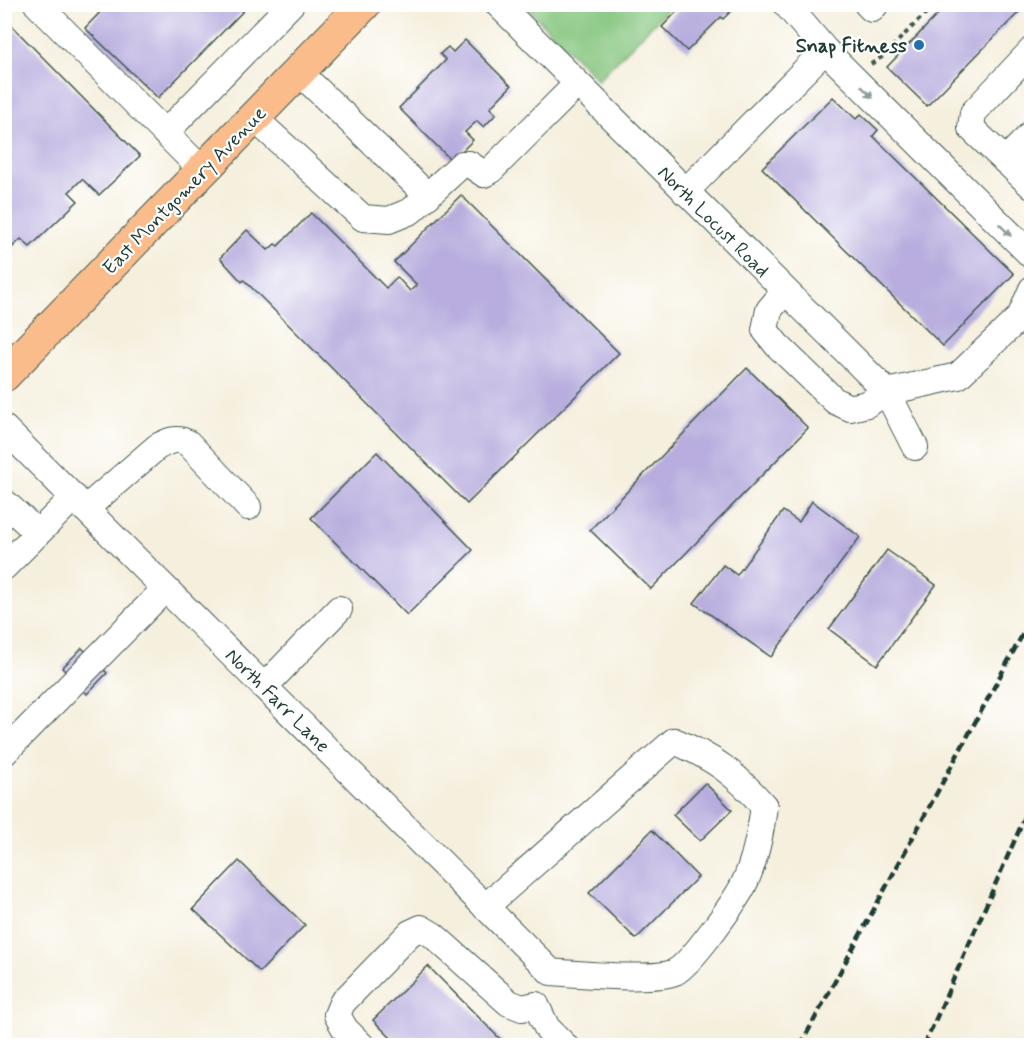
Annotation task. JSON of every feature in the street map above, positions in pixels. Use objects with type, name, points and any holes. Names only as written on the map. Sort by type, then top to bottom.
[{"type":"main road","name":"East Montgomery Avenue","points":[[4,375],[364,4]]},
{"type":"street","points":[[165,133],[291,4]]},
{"type":"street","name":"North Locust Road","points":[[498,4],[887,392],[915,447]]},
{"type":"street","points":[[786,4],[825,51],[1032,256]]},
{"type":"street","points":[[867,4],[872,9],[876,4]]},
{"type":"street","points":[[46,8],[203,171]]},
{"type":"street","points":[[1032,50],[973,113],[971,128],[1032,186]]},
{"type":"street","points":[[685,192],[825,51]]},
{"type":"street","points":[[299,72],[428,196]]},
{"type":"street","points":[[254,118],[363,218],[389,220],[411,211],[462,164],[469,164],[484,174],[492,170],[577,84]]},
{"type":"street","points":[[1005,161],[1032,133]]},
{"type":"street","points":[[785,291],[769,310],[765,330],[777,345],[835,401],[850,408],[867,404],[887,392],[958,376],[1020,317],[1032,289]]},
{"type":"street","name":"North Farr Lane","points":[[4,428],[551,972]]},
{"type":"street","points":[[4,567],[38,533],[170,440],[180,439],[188,443],[249,507]]},
{"type":"street","points":[[4,502],[38,533]]},
{"type":"street","points":[[4,753],[165,589]]},
{"type":"street","points":[[264,687],[339,609]]},
{"type":"street","points":[[485,906],[674,741],[714,760],[743,782],[764,806],[755,851],[743,886],[696,953],[674,972],[654,975],[551,972],[536,1005]]},
{"type":"street","points":[[362,1046],[345,1029],[337,1015],[342,1003],[410,933],[421,928],[433,935],[509,1003],[522,1008],[536,1005]]},
{"type":"street","points":[[536,1005],[547,1028],[565,1046]]},
{"type":"path","points":[[862,87],[870,65],[882,57],[934,4]]},
{"type":"green space","points":[[524,5],[672,5],[598,80]]},
{"type":"building","points":[[108,4],[250,4],[158,98],[85,28]]},
{"type":"building","points":[[684,4],[738,4],[723,19],[721,17],[687,51],[662,27]]},
{"type":"building","points":[[948,4],[1023,4],[1025,6],[927,106],[887,67]]},
{"type":"building","points":[[4,18],[140,156],[99,195],[82,179],[69,192],[78,201],[30,247],[21,239],[4,255]]},
{"type":"building","points":[[465,40],[511,86],[490,108],[496,114],[484,127],[477,121],[465,132],[473,140],[452,161],[399,108],[446,60],[440,54],[448,47],[453,52]]},
{"type":"building","points":[[833,97],[856,119],[861,114],[878,130],[873,136],[1014,274],[943,346],[762,168]]},
{"type":"building","points":[[461,195],[619,353],[467,504],[220,258],[247,230],[268,250],[275,244],[278,246],[311,213],[386,288],[397,277],[410,291],[417,285],[394,262]]},
{"type":"building","points":[[747,368],[808,428],[651,589],[590,530]]},
{"type":"building","points":[[377,452],[473,550],[407,615],[311,518]]},
{"type":"building","points":[[812,501],[860,537],[771,657],[694,603],[723,565],[737,575],[783,511],[799,522]]},
{"type":"building","points":[[887,550],[936,585],[877,665],[829,629]]},
{"type":"building","points":[[82,648],[107,673],[87,694],[62,668]]},
{"type":"building","points":[[705,783],[732,810],[700,841],[673,815]]},
{"type":"building","points":[[652,830],[698,877],[636,939],[589,893]]},
{"type":"building","points":[[239,861],[305,925],[260,972],[193,909]]},
{"type":"building","points":[[428,966],[507,1046],[399,1046],[373,1020]]},
{"type":"railway","points":[[800,1046],[1032,617]]},
{"type":"railway","points":[[924,1046],[1032,801]]},
{"type":"place","name":"Snap Fitness","points":[[919,45]]}]
